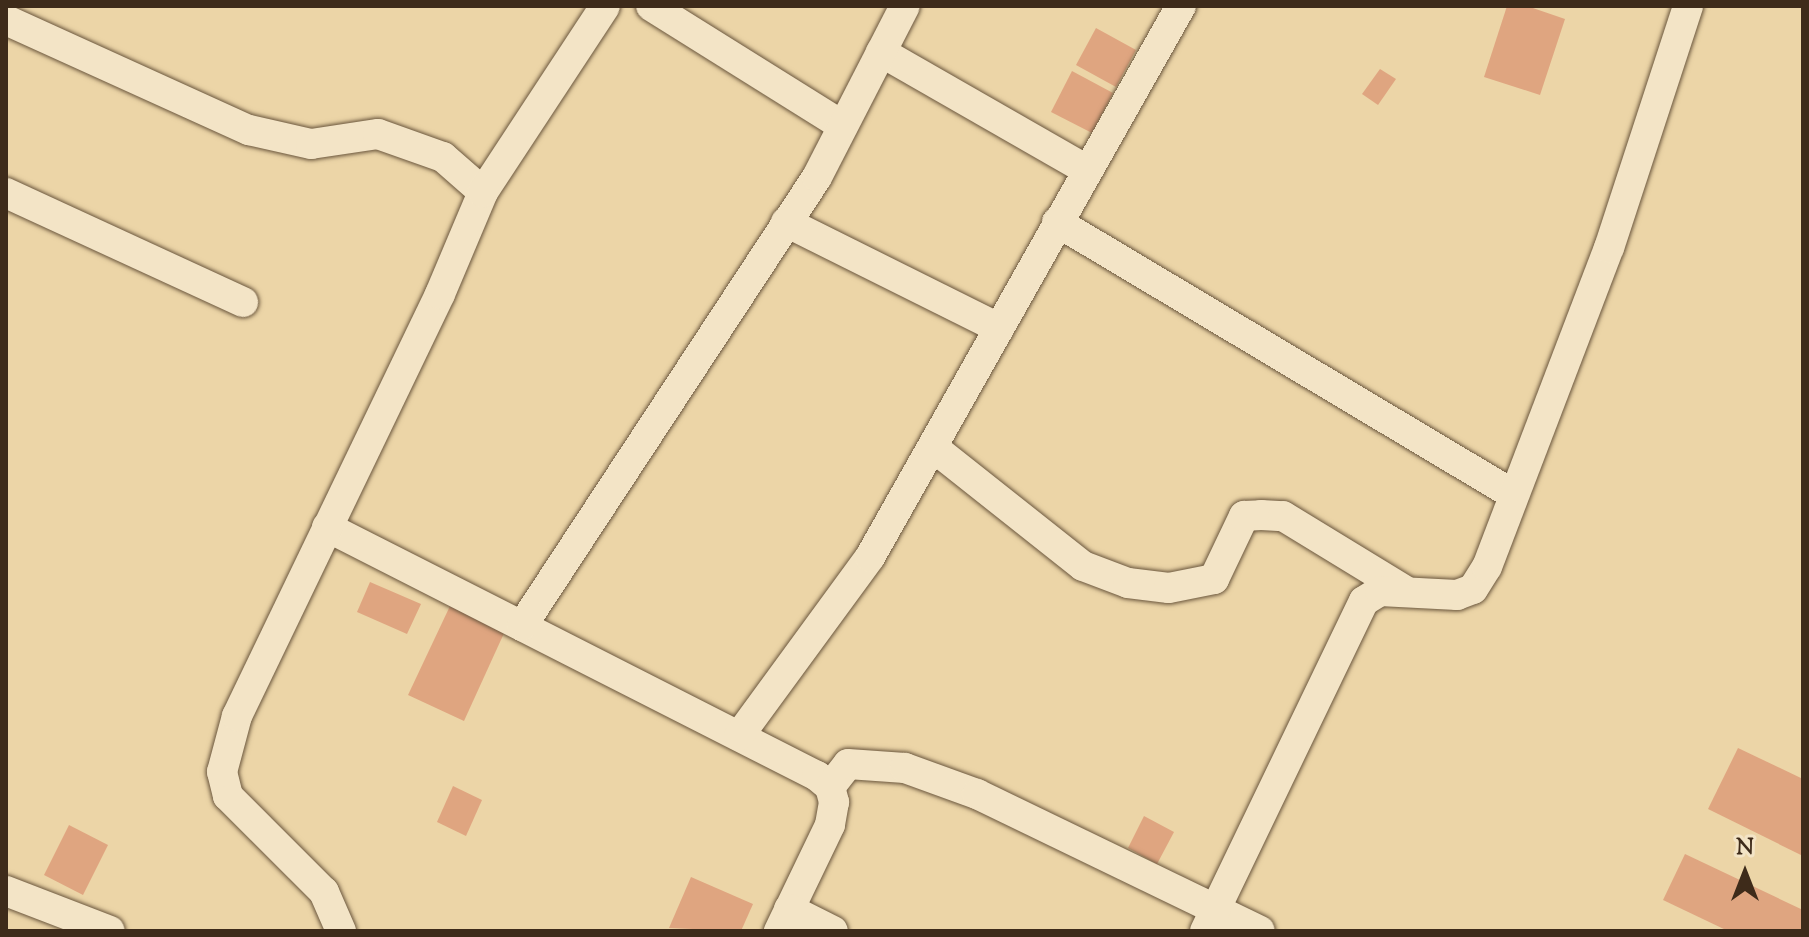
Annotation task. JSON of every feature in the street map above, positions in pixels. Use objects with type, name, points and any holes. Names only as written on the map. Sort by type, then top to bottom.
[{"type":"street","points":[[341,931],[324,892],[267,830],[228,796],[222,772],[237,716],[483,192],[605,6]]},
{"type":"street","points":[[651,6],[843,126]]},
{"type":"street","points":[[522,626],[786,222],[843,126],[905,6]]},
{"type":"street","points":[[739,736],[870,557],[1181,6]]},
{"type":"street","points":[[1210,921],[1364,601],[1380,591],[1457,595],[1473,589],[1514,495],[1609,248],[1688,6]]},
{"type":"street","points":[[6,20],[249,130],[311,144],[345,136],[391,138],[443,157],[483,192]]},
{"type":"street","points":[[881,52],[1087,170]]},
{"type":"street","points":[[6,193],[243,302]]},
{"type":"street","points":[[786,222],[999,328]]},
{"type":"street","points":[[1057,222],[1514,495]]},
{"type":"street","points":[[934,448],[1083,566],[1128,583],[1169,588],[1214,579],[1244,516],[1261,515],[1283,516],[1404,590]]},
{"type":"street","points":[[327,527],[739,736],[830,787],[834,802],[830,825],[784,920],[833,931]]},
{"type":"street","points":[[830,787],[848,764],[905,768],[977,794],[1210,921],[1260,931]]},
{"type":"street","points":[[6,891],[110,931]]},
{"type":"building","points":[[1507,6],[1527,6],[1565,19],[1540,95],[1484,77]]},
{"type":"building","points":[[1096,28],[1136,50],[1116,87],[1076,65]]},
{"type":"building","points":[[1380,69],[1396,79],[1378,105],[1362,94]]},
{"type":"building","points":[[1072,71],[1113,93],[1092,133],[1051,112]]},
{"type":"building","points":[[370,582],[421,604],[407,634],[357,612]]},
{"type":"building","points":[[450,606],[505,631],[464,721],[408,695]]},
{"type":"building","points":[[1738,748],[1803,779],[1803,856],[1708,809]]},
{"type":"building","points":[[453,786],[482,800],[466,836],[437,822]]},
{"type":"building","points":[[1144,816],[1174,832],[1157,864],[1128,848]]},
{"type":"building","points":[[69,825],[108,845],[83,895],[44,875]]},
{"type":"building","points":[[1685,854],[1803,910],[1803,931],[1728,931],[1663,900]]},
{"type":"building","points":[[691,877],[753,904],[741,931],[669,928]]}]
